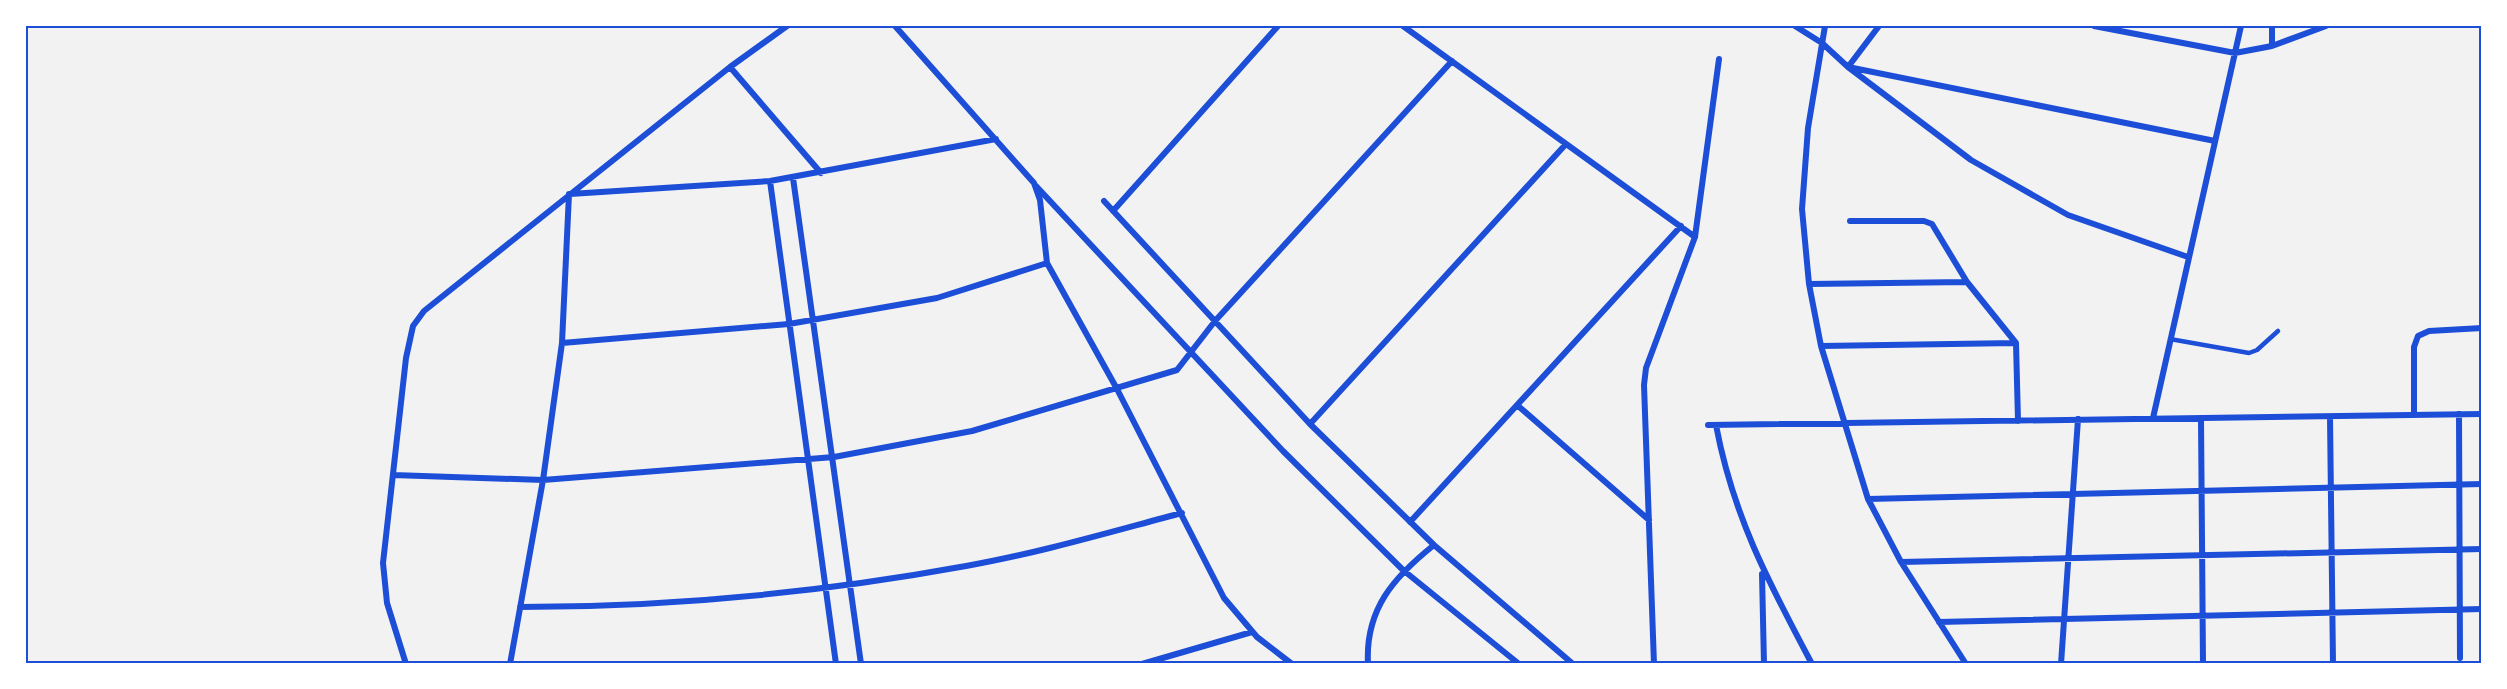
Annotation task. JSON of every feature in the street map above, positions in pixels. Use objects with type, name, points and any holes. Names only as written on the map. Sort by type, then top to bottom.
[{"type":"street","points":[[406,663],[384,586],[385,540],[406,358],[409,338],[418,318],[569,194],[730,67],[787,26]]},
{"type":"street","points":[[895,26],[1034,183],[1283,451],[1403,570],[1519,663]]},
{"type":"street","points":[[1113,211],[1278,26]]},
{"type":"street","points":[[1403,26],[1695,237]]},
{"type":"street","points":[[1795,26],[1822,43],[1848,67],[1971,160],[2058,210],[2117,234],[2188,257]]},
{"type":"street","points":[[1825,26],[1804,160],[1803,209],[1809,284],[1821,346],[1868,499],[1900,562],[1966,663]]},
{"type":"street","points":[[1848,67],[1879,26]]},
{"type":"street","points":[[2094,26],[2235,53],[2272,46],[2326,26]]},
{"type":"street","points":[[2153,418],[2241,26]]},
{"type":"street","points":[[2272,26],[2272,46]]},
{"type":"street","points":[[1654,663],[1644,385],[1646,368],[1695,237],[1719,59]]},
{"type":"street","points":[[393,475],[543,480],[807,461],[972,431],[1177,370],[1215,321],[1452,61]]},
{"type":"street","points":[[730,67],[821,173]]},
{"type":"street","points":[[1848,67],[2215,141]]},
{"type":"street","points":[[569,194],[770,181],[996,139]]},
{"type":"street","points":[[1310,424],[1566,144]]},
{"type":"street","points":[[793,178],[834,457],[861,663]]},
{"type":"street","points":[[770,181],[836,663]]},
{"type":"street","points":[[1034,183],[1040,200],[1047,263],[1117,389],[1224,598],[1252,633],[1292,663]]},
{"type":"street","points":[[510,663],[543,480],[562,343],[569,194]]},
{"type":"street","points":[[1104,201],[1310,424],[1434,545],[1573,663]]},
{"type":"street","points":[[1850,221],[1924,221],[1932,224],[1967,282],[2016,343],[2019,421]]},
{"type":"street","points":[[1410,522],[1681,226]]},
{"type":"street","points":[[562,343],[814,320],[937,298],[1047,263]]},
{"type":"street","points":[[1809,284],[1967,282]]},
{"type":"street","points":[[2414,415],[2414,347],[2418,336],[2429,331],[2481,328]]},
{"type":"street","points":[[1821,346],[2016,343]]},
{"type":"street","points":[[1517,405],[1649,520]]},
{"type":"street","points":[[2459,414],[2460,658]]},
{"type":"street","points":[[1708,425],[2481,414]]},
{"type":"street","points":[[2330,417],[2333,663]]},
{"type":"street","points":[[2201,418],[2204,491],[2203,663]]},
{"type":"street","points":[[2061,663],[2071,494],[2078,420]]},
{"type":"street","points":[[1716,425],[1729,484],[1762,571],[1812,663]]},
{"type":"street","points":[[1868,499],[2481,484]]},
{"type":"street","points":[[520,607],[614,607],[757,597],[826,589],[1041,550],[1182,513]]},
{"type":"street","points":[[1368,663],[1371,632],[1386,592],[1403,570],[1434,545]]},
{"type":"street","points":[[1900,562],[2481,549]]},
{"type":"street","points":[[1762,571],[1764,663]]},
{"type":"street","points":[[1939,622],[2481,609]]},
{"type":"street","points":[[1142,663],[1252,633]]},
{"type":"lane","points":[[2170,339],[2249,353],[2257,350],[2278,332]]}]
